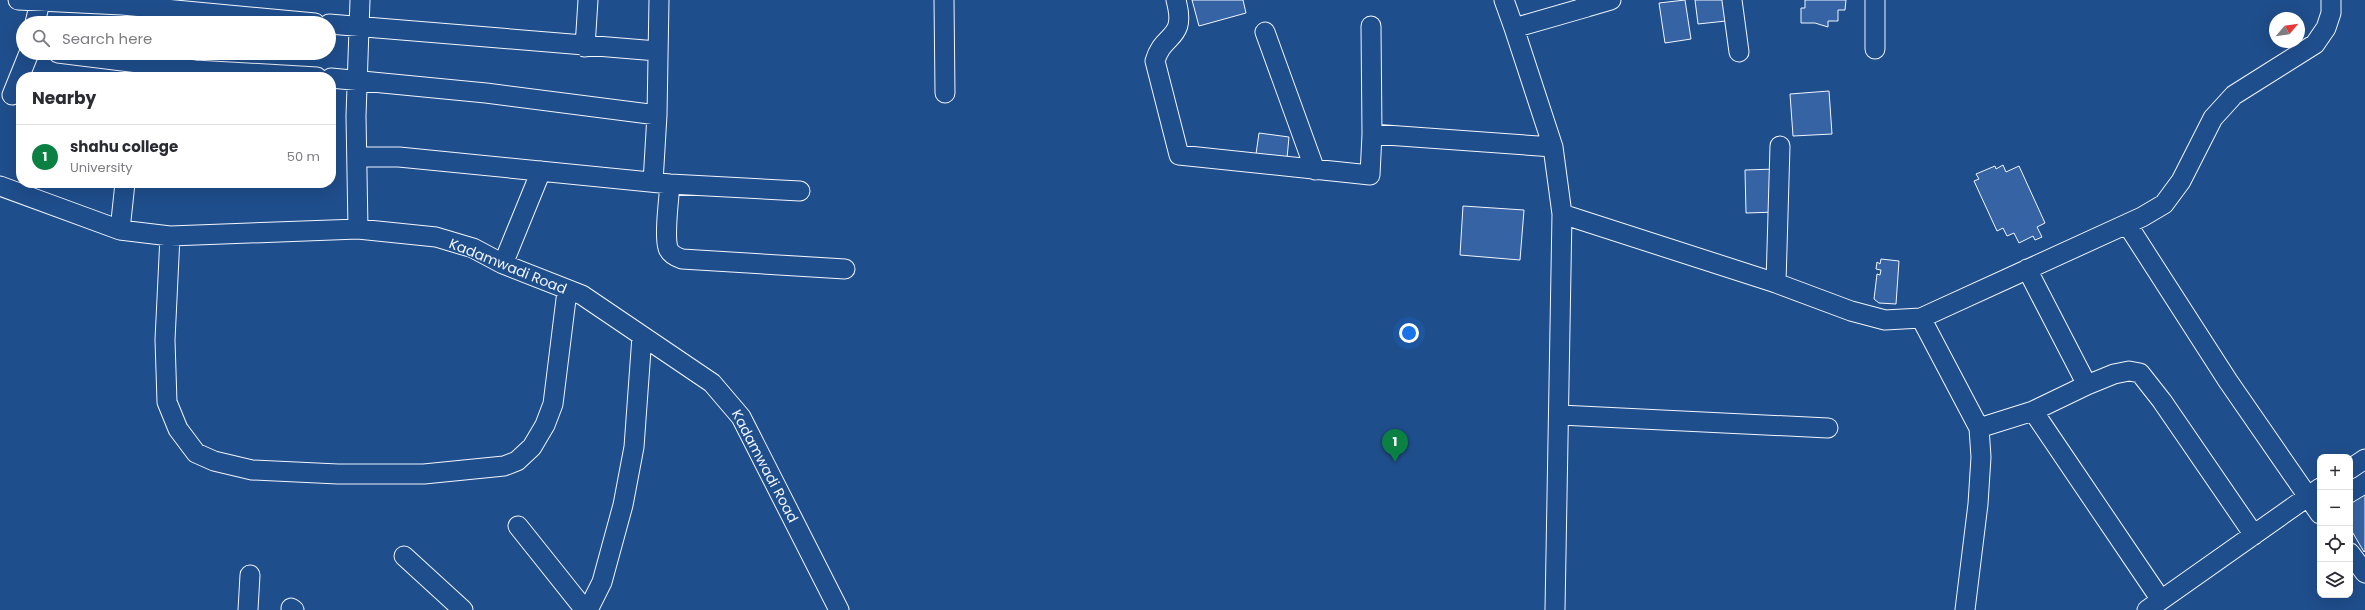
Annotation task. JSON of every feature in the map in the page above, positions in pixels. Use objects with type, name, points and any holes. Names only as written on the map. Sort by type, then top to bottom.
[{"type":"street","points":[[18,0],[122,5],[240,16]]},
{"type":"street","points":[[358,229],[357,158],[358,79],[361,27],[360,0]]},
{"type":"street","points":[[585,47],[588,0]]},
{"type":"street","points":[[659,0],[657,115],[661,183],[668,248],[673,255],[682,259],[845,269]]},
{"type":"street","points":[[944,0],[945,93]]},
{"type":"street","points":[[1176,0],[1180,12],[1177,32],[1157,54],[1154,61],[1179,155],[1370,175],[1372,134],[1371,26]]},
{"type":"street","points":[[1504,0],[1553,147],[1562,214],[1560,415],[1555,610]]},
{"type":"street","points":[[1514,28],[1586,4],[1611,0]]},
{"type":"street","points":[[1732,0],[1740,52]]},
{"type":"street","points":[[1875,0],[1876,50]]},
{"type":"street","points":[[1562,214],[1776,283],[1851,311],[1885,320],[1921,318],[2126,224],[2164,204],[2181,182],[2213,118],[2234,95],[2315,44],[2326,28],[2331,13],[2331,0]]},
{"type":"street","points":[[37,16],[40,2]]},
{"type":"street","points":[[336,25],[585,47],[657,51]]},
{"type":"street","points":[[1265,32],[1315,170]]},
{"type":"street","points":[[21,72],[26,60]]},
{"type":"street","points":[[114,60],[195,70],[230,72]]},
{"type":"street","points":[[336,78],[358,79],[657,115]]},
{"type":"street","points":[[11,95],[16,83]]},
{"type":"street","points":[[1372,134],[1553,147]]},
{"type":"street","points":[[1776,283],[1780,146]]},
{"type":"street","points":[[357,158],[399,157],[661,183],[800,191]]},
{"type":"street","points":[[503,264],[541,171]]},
{"type":"street","name":"Kadamwadi Road","points":[[0,186],[120,230],[170,236],[358,229],[436,238],[473,248],[503,264],[594,302],[712,383],[742,417],[833,608]]},
{"type":"street","points":[[120,230],[124,188]]},
{"type":"street","points":[[2126,224],[2228,381],[2313,492],[2317,505]]},
{"type":"street","points":[[170,236],[165,340],[167,402],[178,429],[196,453],[214,461],[252,470],[338,474],[424,474],[504,466],[517,461],[532,447],[545,425],[553,404],[567,291]]},
{"type":"street","points":[[2027,269],[2087,385]]},
{"type":"street","points":[[1921,318],[1979,428],[1981,457],[1978,504],[1965,610]]},
{"type":"street","points":[[588,610],[602,582],[623,505],[634,447],[642,336]]},
{"type":"street","points":[[1979,428],[2034,411],[2087,385],[2114,374],[2129,371],[2140,373],[2162,400],[2254,535]]},
{"type":"street","points":[[2034,411],[2154,605],[2313,492]]},
{"type":"street","points":[[1560,415],[1828,428]]},
{"type":"street","points":[[2353,467],[2365,459]]},
{"type":"street","points":[[518,526],[584,610]]},
{"type":"street","points":[[404,556],[463,610]]},
{"type":"street","points":[[2353,557],[2365,573]]},
{"type":"street","points":[[248,610],[250,575]]},
{"type":"building","points":[[1192,0],[1243,0],[1246,13],[1199,26]]},
{"type":"building","points":[[1685,0],[1691,39],[1665,43],[1659,3]]},
{"type":"building","points":[[1695,0],[1723,0],[1726,21],[1698,24]]},
{"type":"building","points":[[1805,0],[1846,0],[1845,10],[1838,10],[1838,21],[1828,21],[1828,27],[1815,23],[1801,23],[1801,8],[1805,8]]},
{"type":"building","points":[[1829,91],[1832,134],[1793,136],[1790,94]]},
{"type":"building","points":[[1259,133],[1289,137],[1287,158],[1256,154]]},
{"type":"building","points":[[2003,165],[2006,172],[2019,166],[2045,223],[2037,227],[2042,237],[2035,240],[2033,236],[2019,243],[2014,233],[2007,236],[2003,228],[1997,231],[1974,181],[1979,179],[1976,174],[1995,166],[1996,169]]},
{"type":"building","points":[[1776,169],[1777,212],[1746,213],[1745,170]]},
{"type":"building","points":[[1463,206],[1524,210],[1520,260],[1460,255]]},
{"type":"building","points":[[1881,259],[1899,261],[1896,304],[1879,303],[1874,299],[1877,274],[1880,275],[1881,270],[1876,269],[1877,262],[1880,264]]},
{"type":"building","points":[[2365,495],[2364,552],[2353,533],[2353,502]]},
{"type":"place","name":"shahu college","points":[[1395,462]]}]
